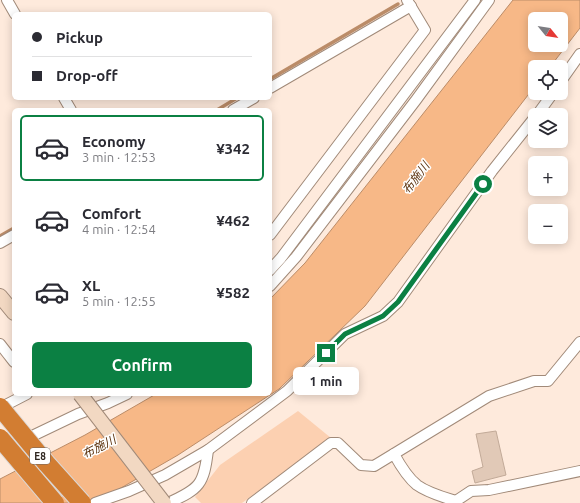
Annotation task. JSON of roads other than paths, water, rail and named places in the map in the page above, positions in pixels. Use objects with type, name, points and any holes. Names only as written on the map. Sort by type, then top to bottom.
[{"type":"highway","name":"E8","points":[[0,408],[82,503]]},
{"type":"highway","name":"E8","points":[[0,438],[55,503]]},
{"type":"street","points":[[7,0],[14,12]]},
{"type":"street","points":[[272,268],[281,258],[475,0]]},
{"type":"street","points":[[272,284],[296,257],[416,100],[489,0]]},
{"type":"street","points":[[272,87],[409,3],[425,30],[272,232]]},
{"type":"street","points":[[568,71],[580,54]]},
{"type":"street","points":[[236,108],[250,100]]},
{"type":"street","points":[[95,503],[129,491],[165,475],[208,450],[287,391],[345,334],[383,316],[398,302],[492,171],[528,126]]},
{"type":"street","points":[[0,243],[12,236]]},
{"type":"street","points":[[0,296],[12,311]]},
{"type":"street","points":[[252,503],[331,442],[338,443],[361,465],[374,466],[489,396],[534,381],[548,381],[580,342]]},
{"type":"street","points":[[0,344],[12,359]]},
{"type":"street","points":[[0,408],[23,396]]},
{"type":"street","points":[[82,396],[164,503]]},
{"type":"street","points":[[0,451],[78,414],[123,396]]},
{"type":"street","points":[[168,503],[194,490],[202,478],[208,450]]},
{"type":"street","points":[[394,454],[417,485],[455,502],[471,491],[489,490],[580,471]]},
{"type":"water","name":"布施川","points":[[513,0],[580,0],[580,28],[568,44],[568,12],[528,12],[528,52],[562,52],[555,60],[528,60],[528,95],[365,306],[279,389],[272,394],[272,297],[305,263]]},
{"type":"water","name":"布施川","points":[[153,396],[268,396],[178,455],[95,503],[0,503],[0,479],[85,435]]},
{"type":"waterway","points":[[272,78],[398,4]]},
{"type":"waterway","points":[[220,108],[234,100]]},
{"type":"waterway","points":[[0,236],[12,229]]}]
